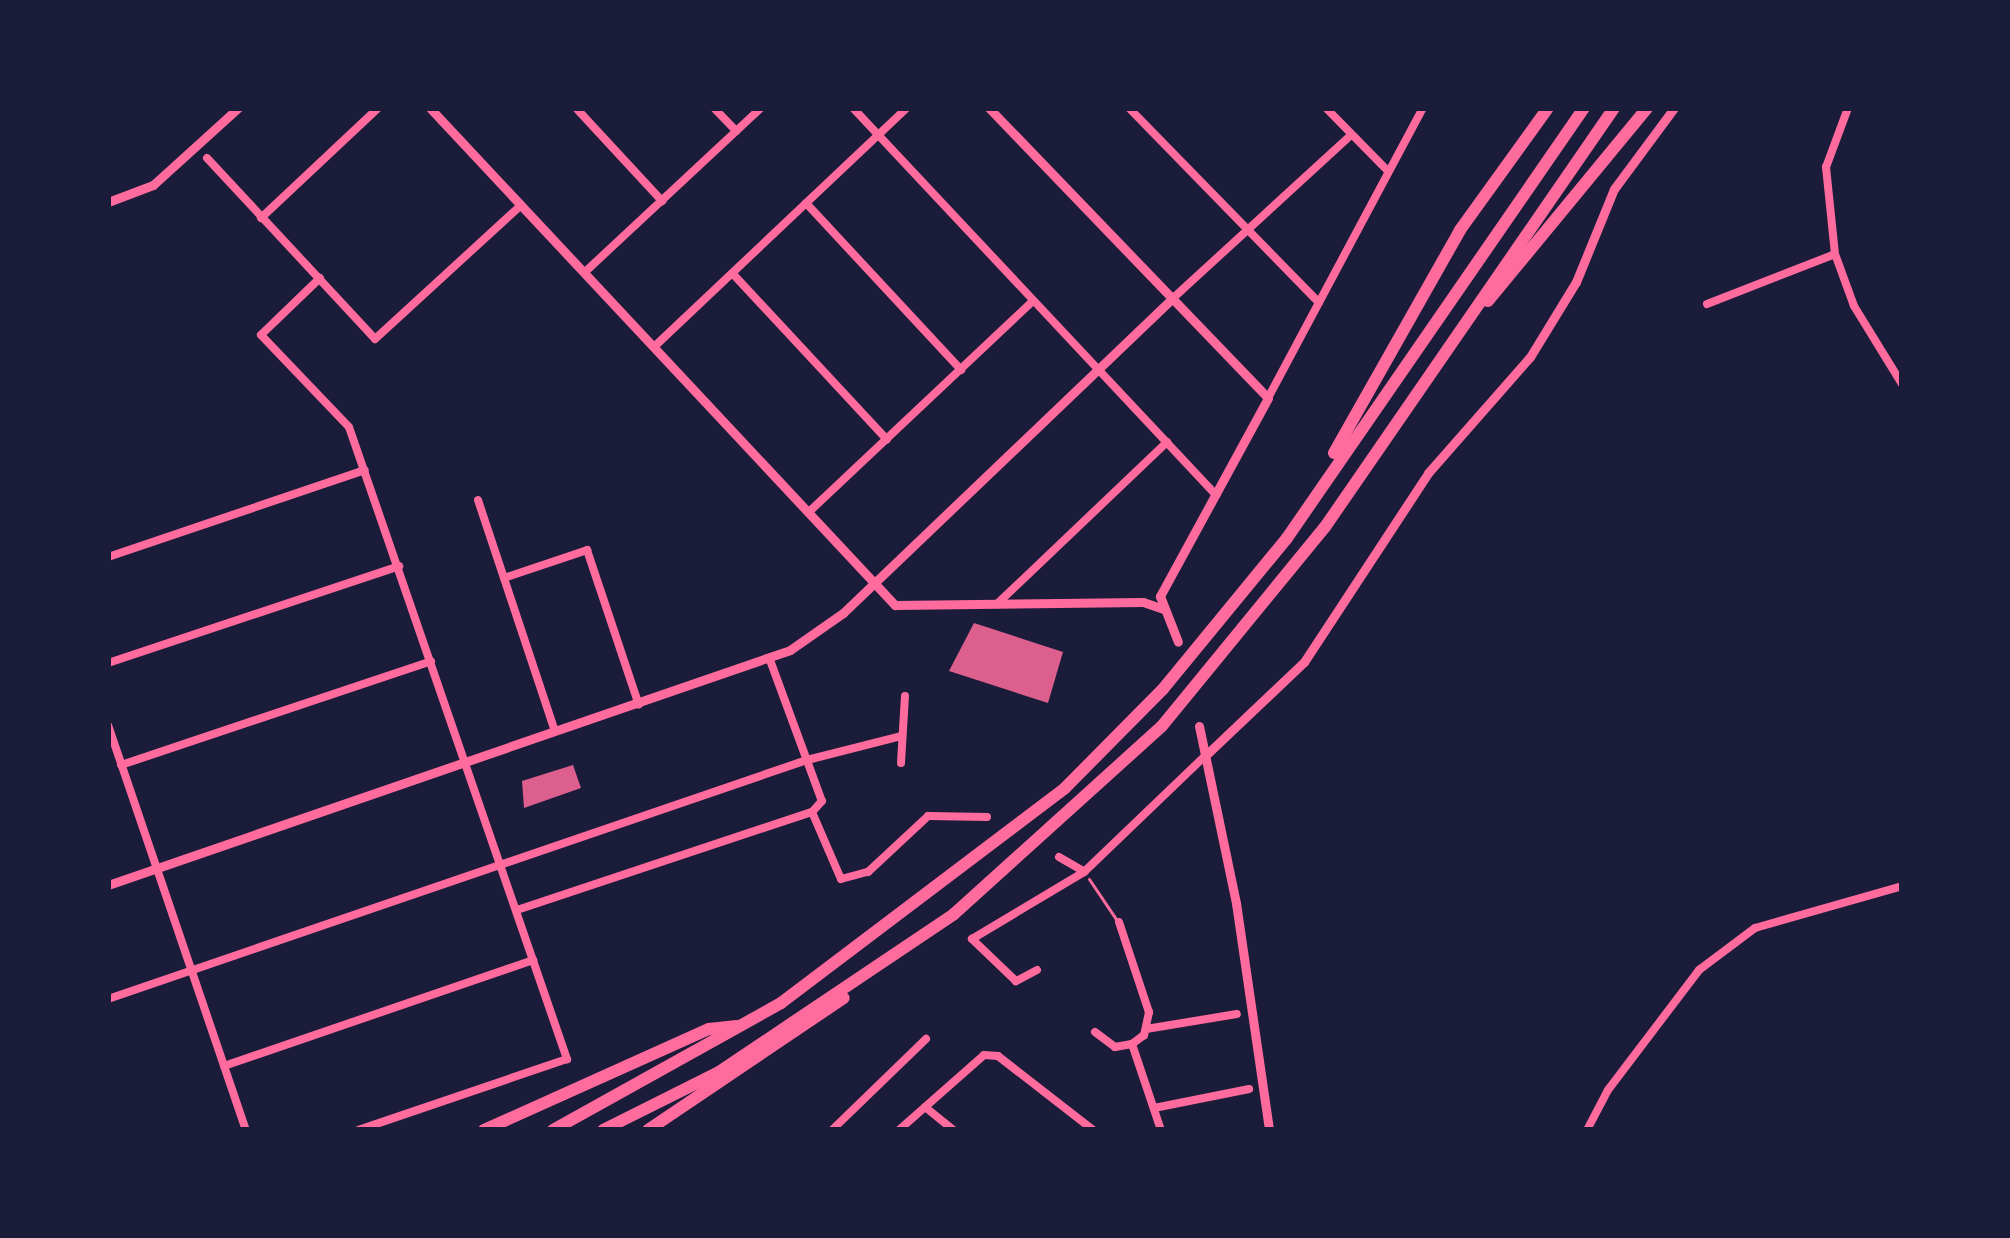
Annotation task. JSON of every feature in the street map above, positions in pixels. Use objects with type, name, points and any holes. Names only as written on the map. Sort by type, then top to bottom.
[{"type":"highway","points":[[1286,538],[1460,230],[1547,108]]},
{"type":"highway","points":[[553,1130],[744,1025],[1065,788],[1163,689],[1286,538],[1584,108]]},
{"type":"highway","points":[[648,1130],[789,1042],[1065,820],[1162,726],[1300,560],[1615,108]]},
{"type":"highway","points":[[1422,385],[1647,108]]},
{"type":"highway","points":[[603,1130],[719,1072],[901,952]]},
{"type":"highway","points":[[484,1130],[710,1029],[744,1025]]},
{"type":"street","points":[[108,202],[153,185],[238,108]]},
{"type":"street","points":[[260,218],[378,108]]},
{"type":"street","points":[[430,108],[895,605],[1143,602],[1163,609]]},
{"type":"street","points":[[575,108],[662,201]]},
{"type":"street","points":[[714,108],[736,131]]},
{"type":"street","points":[[585,272],[761,108]]},
{"type":"street","points":[[853,108],[1217,496]]},
{"type":"street","points":[[655,346],[908,108]]},
{"type":"street","points":[[989,108],[1268,398]]},
{"type":"street","points":[[1130,108],[1318,303]]},
{"type":"street","points":[[1326,108],[1388,171]]},
{"type":"street","points":[[1178,642],[1163,609],[1167,581],[1423,108]]},
{"type":"street","points":[[1037,970],[1016,981],[972,940],[1086,875],[1304,662],[1367,576],[1428,472],[1530,357],[1576,282],[1614,189],[1674,108]]},
{"type":"street","points":[[1848,108],[1826,167],[1835,254],[1854,306],[1902,385]]},
{"type":"street","points":[[108,885],[770,660],[808,640],[878,582],[1170,301],[1351,135]]},
{"type":"street","points":[[207,158],[374,339],[521,205]]},
{"type":"street","points":[[806,203],[962,370]]},
{"type":"street","points":[[1707,304],[1835,254]]},
{"type":"street","points":[[733,273],[887,440]]},
{"type":"street","points":[[320,278],[261,334],[349,427],[567,1059],[359,1130]]},
{"type":"street","points":[[811,511],[1034,301]]},
{"type":"street","points":[[998,604],[1167,442]]},
{"type":"street","points":[[108,557],[364,470]]},
{"type":"street","points":[[478,500],[556,733]]},
{"type":"street","points":[[504,578],[587,550],[640,705]]},
{"type":"street","points":[[108,663],[399,566]]},
{"type":"street","points":[[517,910],[812,812],[822,801],[770,660]]},
{"type":"street","points":[[121,765],[431,662]]},
{"type":"street","points":[[901,763],[905,696]]},
{"type":"street","points":[[108,725],[246,1130]]},
{"type":"street","points":[[1199,726],[1269,1130]]},
{"type":"street","points":[[108,999],[807,760],[902,736]]},
{"type":"street","points":[[812,812],[841,879],[868,872],[928,816],[987,817]]},
{"type":"street","points":[[1059,857],[1086,875]]},
{"type":"street","points":[[1587,1130],[1608,1090],[1699,970],[1755,928],[1902,886]]},
{"type":"street","points":[[1095,1032],[1115,1047],[1132,1044],[1146,1029],[1149,1012],[1119,922]]},
{"type":"street","points":[[224,1066],[533,960]]},
{"type":"street","points":[[1146,1029],[1237,1014]]},
{"type":"street","points":[[832,1130],[926,1039]]},
{"type":"street","points":[[1132,1044],[1159,1106],[1161,1130]]},
{"type":"street","points":[[899,1130],[984,1055],[998,1056],[1093,1130]]},
{"type":"street","points":[[1159,1106],[1249,1089]]},
{"type":"street","points":[[926,1107],[953,1130]]},
{"type":"lane","points":[[1086,875],[1119,922]]},
{"type":"building","points":[[974,623],[1063,652],[1048,703],[949,671]]},
{"type":"building","points":[[573,765],[581,788],[524,808],[522,781]]}]
